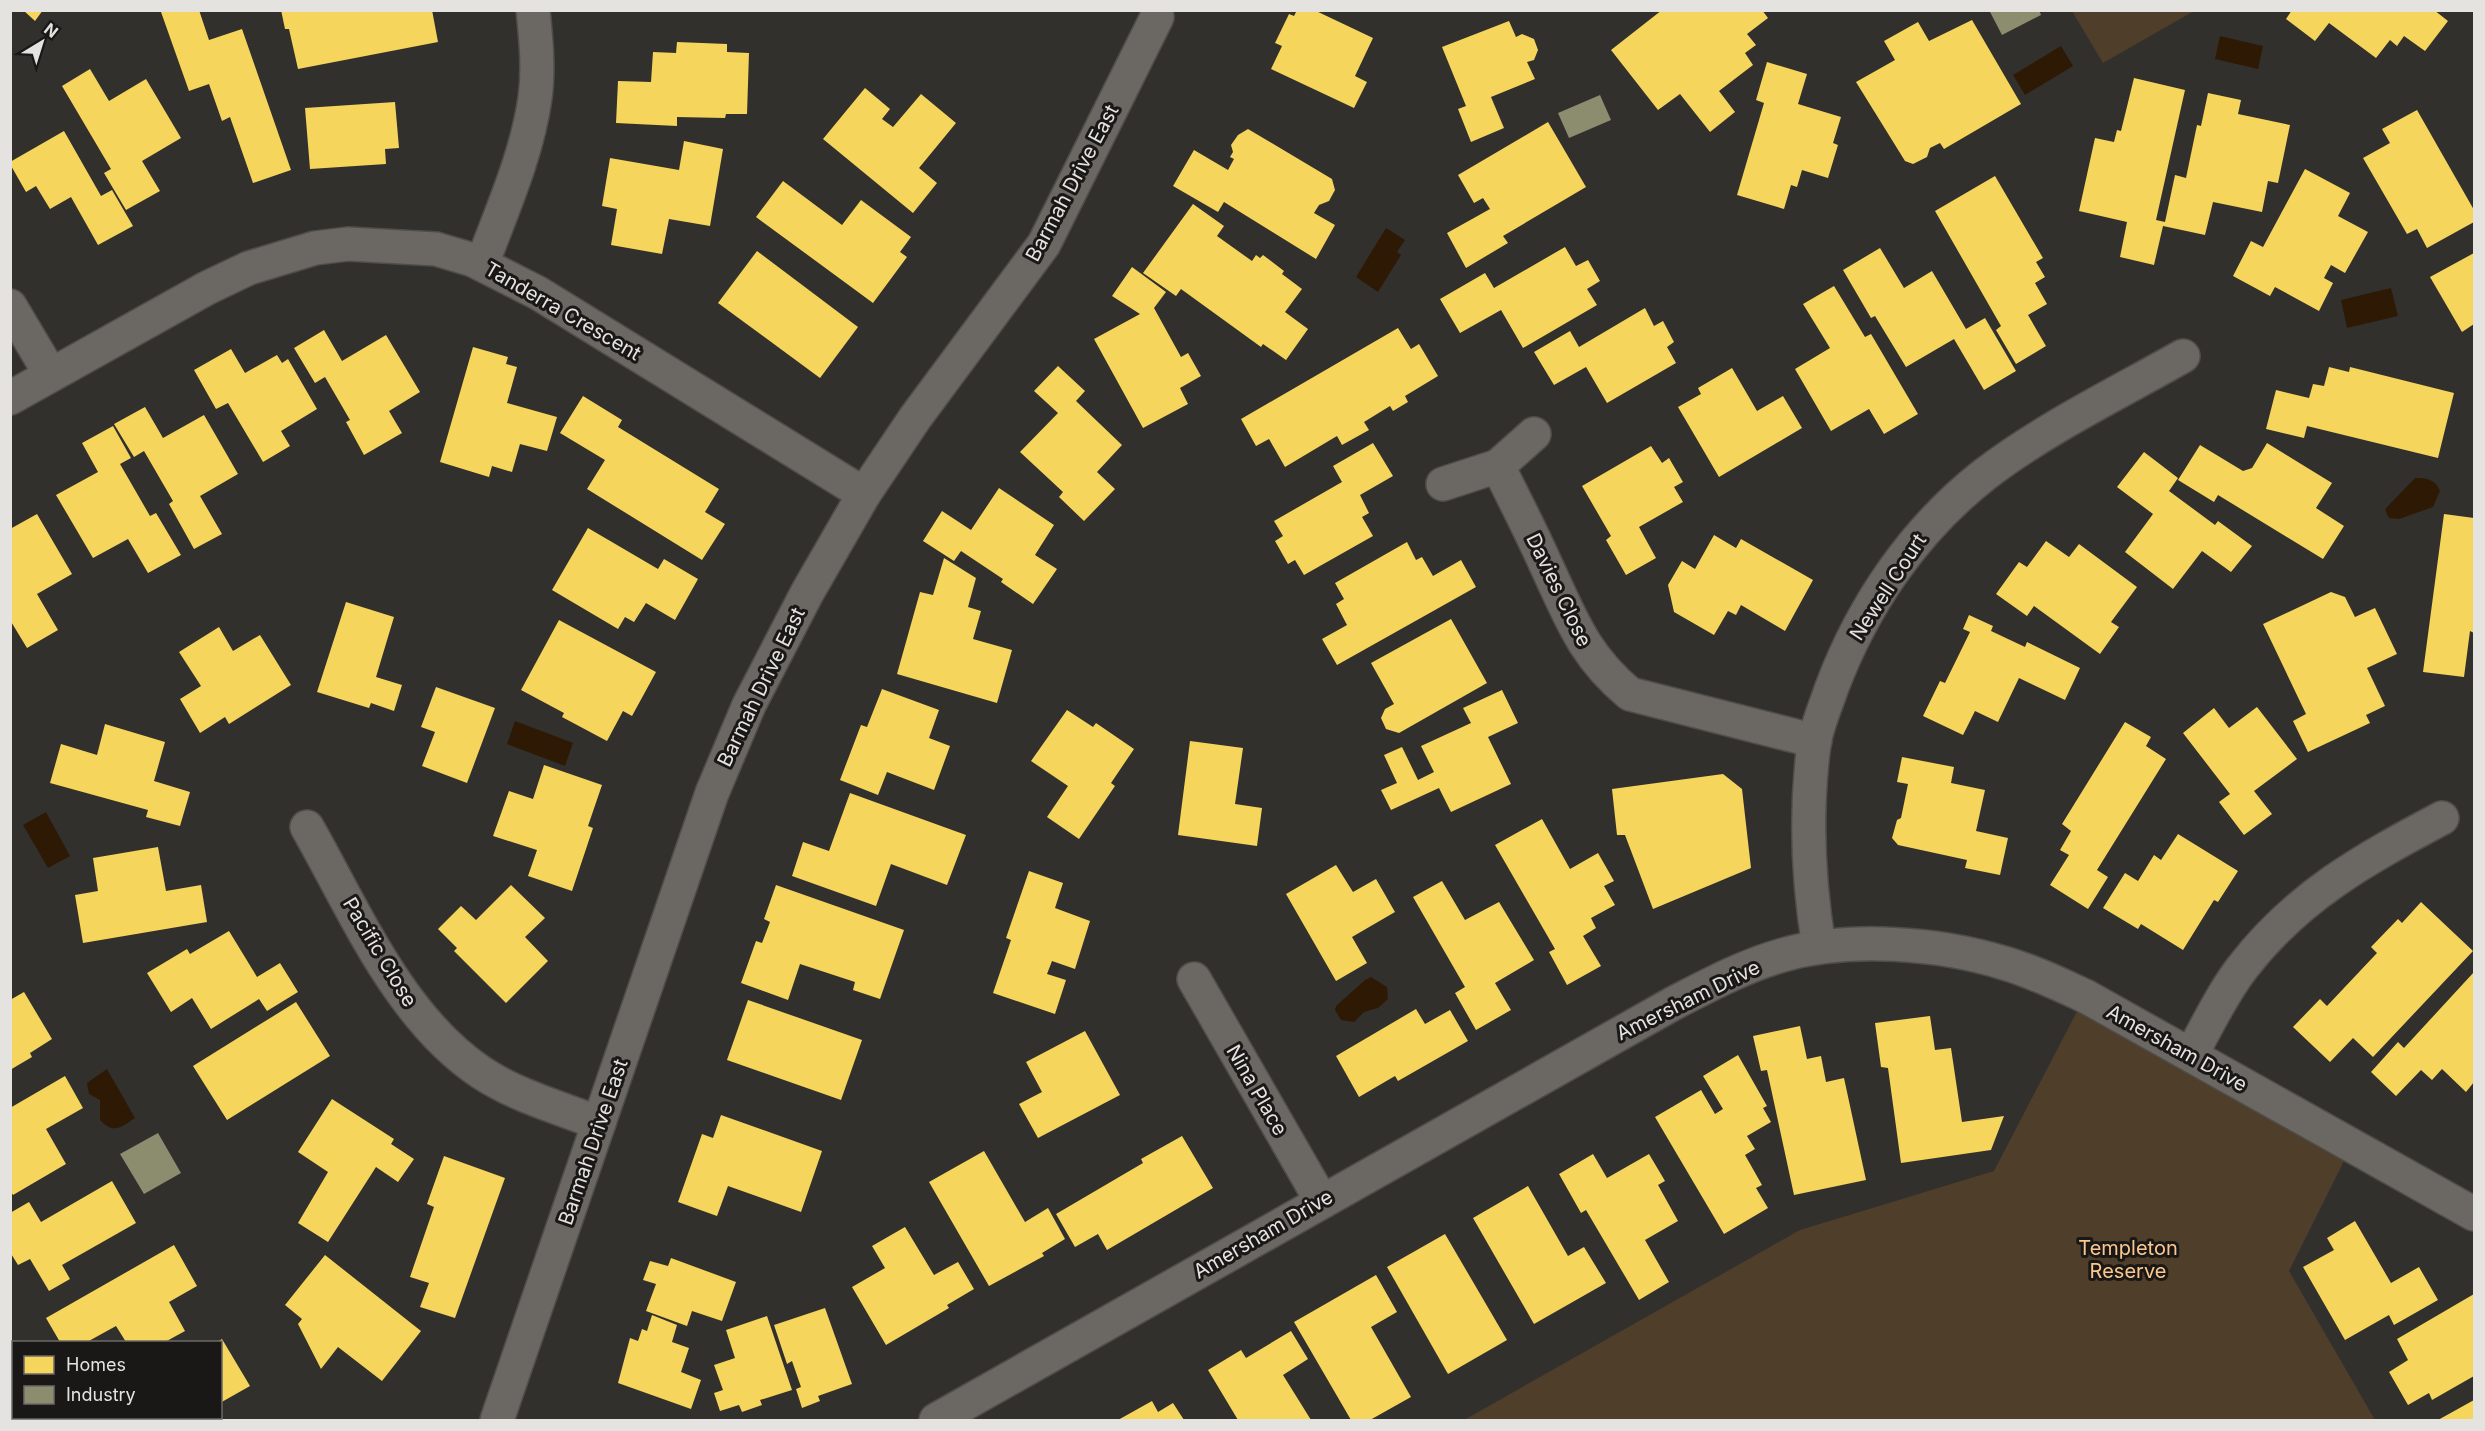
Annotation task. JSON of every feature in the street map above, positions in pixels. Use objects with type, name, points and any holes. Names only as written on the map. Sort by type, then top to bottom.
[{"type":"street","points":[[482,264],[521,158],[530,124],[536,68],[533,10]]},
{"type":"street","name":"Barmah Drive East","points":[[498,1420],[729,748],[777,647],[864,494],[915,418],[1044,244],[1154,12]]},
{"type":"street","name":"Tanderra Crescent","points":[[10,399],[207,288],[281,257],[348,244],[436,249],[482,264],[538,293],[864,494]]},
{"type":"street","points":[[10,306],[51,375]]},
{"type":"street","name":"Newell Court","points":[[1819,947],[1807,848],[1815,741],[1841,664],[1860,623],[1904,556],[1926,528],[1984,475],[2010,457],[2183,356]]},
{"type":"street","points":[[1443,484],[1498,466],[1534,434]]},
{"type":"street","name":"Davies Close","points":[[1498,466],[1574,629],[1598,664],[1613,680],[1630,694],[1815,741]]},
{"type":"street","points":[[2191,1055],[2240,970],[2276,929],[2341,874],[2442,818]]},
{"type":"street","name":"Pacific Close","points":[[307,826],[395,982],[412,1008],[436,1035],[458,1055],[506,1086],[599,1123]]},
{"type":"street","name":"Amersham Drive","points":[[936,1420],[1321,1200],[1708,985],[1783,955],[1819,947],[1891,945],[1969,954],[2006,963],[2085,996],[2475,1214]]},
{"type":"street","name":"Nina Place","points":[[1194,979],[1321,1200]]},
{"type":"green space","points":[[2072,11],[2194,11],[2103,63]]},
{"type":"green space","name":"Templeton Reserve","points":[[2085,996],[2352,1145],[2289,1271],[2375,1420],[1464,1420],[1800,1230],[1994,1171]]},
{"type":"shaded area","points":[[2220,36],[2263,46],[2258,69],[2215,59]]},
{"type":"shaded area","points":[[2061,46],[2073,66],[2025,95],[2013,75]]},
{"type":"shaded area","points":[[1386,228],[1405,240],[1397,252],[1401,255],[1378,292],[1356,277]]},
{"type":"shaded area","points":[[2391,288],[2398,316],[2347,328],[2341,300]]},
{"type":"shaded area","points":[[2415,478],[2430,480],[2438,487],[2440,491],[2433,507],[2399,519],[2389,518],[2385,510]]},
{"type":"shaded area","points":[[515,721],[573,743],[565,766],[507,744]]},
{"type":"shaded area","points":[[46,812],[70,856],[48,868],[23,825]]},
{"type":"shaded area","points":[[1371,977],[1387,987],[1388,999],[1378,1008],[1364,1012],[1354,1022],[1341,1020],[1335,1010],[1336,1006]]},
{"type":"shaded area","points":[[107,1069],[135,1118],[117,1128],[109,1127],[100,1120],[100,1100],[89,1094],[87,1083]]},
{"type":"building: Homes","points":[[23,10],[43,10],[35,21]]},
{"type":"building: Homes","points":[[199,10],[209,40],[242,29],[291,170],[253,183],[230,117],[222,121],[209,84],[189,91],[161,12]]},
{"type":"building: Homes","points":[[281,10],[432,10],[438,42],[298,69],[289,29],[285,29]]},
{"type":"building: Homes","points":[[1297,10],[1314,10],[1373,38],[1355,76],[1367,82],[1354,108],[1271,69],[1282,46],[1275,43],[1289,14],[1294,16]]},
{"type":"building: Homes","points":[[1662,10],[1762,10],[1768,18],[1747,34],[1756,45],[1745,53],[1753,65],[1719,91],[1735,112],[1710,132],[1680,94],[1658,110],[1611,50]]},
{"type":"building: Homes","points":[[2292,10],[2434,10],[2448,21],[2425,51],[2404,36],[2397,46],[2390,40],[2376,58],[2329,23],[2315,41],[2286,19]]},
{"type":"building: Homes","points":[[1972,20],[2021,104],[1944,149],[1940,143],[1930,148],[1927,157],[1913,164],[1905,161],[1856,82],[1895,60],[1884,41],[1918,22],[1929,41]]},
{"type":"building: Homes","points":[[1509,21],[1516,37],[1522,34],[1534,39],[1538,50],[1534,60],[1527,62],[1535,79],[1491,97],[1504,128],[1471,142],[1458,109],[1466,106],[1442,47]]},
{"type":"building: Homes","points":[[677,42],[727,44],[727,52],[749,53],[747,114],[726,114],[725,118],[677,117],[677,126],[616,123],[618,81],[651,82],[653,52],[676,53]]},
{"type":"building: Homes","points":[[1767,62],[1807,74],[1798,104],[1841,117],[1833,143],[1838,145],[1828,178],[1802,170],[1797,187],[1791,185],[1784,209],[1737,195],[1764,103],[1756,100]]},
{"type":"building: Homes","points":[[90,69],[109,101],[146,79],[181,138],[142,161],[160,191],[126,210],[104,173],[111,169],[62,86]]},
{"type":"building: Homes","points":[[2134,78],[2185,90],[2156,220],[2165,222],[2175,175],[2186,178],[2197,125],[2201,126],[2208,93],[2241,100],[2238,114],[2290,125],[2278,183],[2268,181],[2262,212],[2213,202],[2205,235],[2163,226],[2154,265],[2120,257],[2127,222],[2079,211],[2095,138],[2114,142],[2117,130],[2121,131]]},
{"type":"building: Homes","points":[[865,88],[890,109],[882,119],[893,127],[921,94],[956,123],[919,168],[937,183],[913,213],[823,139]]},
{"type":"building: Homes","points":[[395,102],[399,148],[385,149],[386,164],[310,169],[305,108]]},
{"type":"building: Homes","points":[[2417,110],[2474,210],[2474,222],[2427,248],[2417,229],[2407,234],[2363,158],[2390,143],[2382,129]]},
{"type":"building: Homes","points":[[1548,122],[1586,187],[1503,236],[1508,243],[1466,268],[1447,233],[1490,209],[1483,198],[1474,203],[1458,175]]},
{"type":"building: Homes","points":[[1248,129],[1332,179],[1335,190],[1329,201],[1319,205],[1314,213],[1335,225],[1316,259],[1224,202],[1218,212],[1173,186],[1194,150],[1228,170],[1234,159],[1230,157],[1233,152],[1231,145],[1238,135]]},
{"type":"building: Homes","points":[[64,131],[101,196],[112,190],[133,226],[98,245],[71,197],[50,209],[36,186],[26,192],[10,164]]},
{"type":"building: Homes","points":[[684,141],[723,149],[710,226],[669,219],[662,254],[611,245],[617,209],[602,206],[610,158],[679,170]]},
{"type":"building: Homes","points":[[2305,169],[2350,193],[2338,216],[2368,232],[2345,273],[2331,265],[2324,278],[2333,283],[2319,311],[2275,287],[2270,296],[2233,276],[2251,241],[2263,247]]},
{"type":"building: Homes","points":[[1995,176],[2043,258],[2036,262],[2045,277],[2035,283],[2047,304],[2028,315],[2046,346],[2016,364],[1996,330],[2001,326],[1935,211]]},
{"type":"building: Homes","points":[[783,181],[842,225],[861,200],[911,237],[900,252],[907,257],[873,303],[756,217]]},
{"type":"building: Homes","points":[[1193,204],[1224,226],[1217,236],[1252,261],[1256,255],[1260,258],[1263,255],[1284,271],[1282,274],[1302,289],[1285,312],[1308,329],[1286,360],[1263,344],[1261,347],[1181,289],[1176,296],[1143,273]]},
{"type":"building: Homes","points":[[1565,247],[1576,266],[1588,260],[1600,281],[1587,289],[1597,305],[1523,348],[1501,310],[1460,333],[1440,299],[1485,273],[1494,288]]},
{"type":"building: Homes","points":[[1880,248],[1904,288],[1932,271],[1966,329],[1985,318],[2016,371],[1984,390],[1954,339],[1906,367],[1875,316],[1871,318],[1843,270]]},
{"type":"building: Homes","points":[[757,251],[858,327],[820,378],[718,303]]},
{"type":"building: Homes","points":[[2474,253],[2474,324],[2462,332],[2430,277]]},
{"type":"building: Homes","points":[[1132,267],[1166,292],[1154,308],[1181,357],[1188,353],[1201,376],[1180,388],[1188,404],[1143,428],[1094,339],[1140,314],[1112,296]]},
{"type":"building: Homes","points":[[1834,286],[1865,337],[1871,334],[1918,414],[1884,434],[1869,409],[1831,431],[1795,369],[1830,348],[1803,304]]},
{"type":"building: Homes","points":[[1645,308],[1654,326],[1663,321],[1674,342],[1667,347],[1676,363],[1607,403],[1586,367],[1554,385],[1534,352],[1570,331],[1579,347]]},
{"type":"building: Homes","points":[[1398,328],[1411,349],[1419,344],[1438,376],[1405,396],[1408,402],[1393,411],[1390,406],[1364,422],[1369,430],[1342,445],[1337,436],[1285,467],[1269,439],[1256,446],[1241,419]]},
{"type":"building: Homes","points":[[324,330],[342,361],[386,335],[420,392],[389,411],[402,433],[364,455],[346,422],[350,420],[325,377],[315,383],[294,348]]},
{"type":"building: Homes","points":[[473,347],[508,357],[506,364],[517,367],[507,403],[557,417],[547,451],[520,444],[512,472],[492,466],[489,477],[440,462]]},
{"type":"building: Homes","points":[[231,349],[245,373],[277,355],[282,363],[288,359],[317,409],[281,431],[290,446],[263,462],[228,403],[216,409],[194,370]]},
{"type":"building: Homes","points":[[1058,366],[1085,391],[1076,401],[1122,445],[1097,472],[1115,489],[1084,521],[1059,497],[1063,492],[1020,452],[1058,413],[1034,391]]},
{"type":"building: Homes","points":[[2329,367],[2349,372],[2350,367],[2454,393],[2438,458],[2307,426],[2304,438],[2266,429],[2276,390],[2309,398],[2313,384],[2324,386]]},
{"type":"building: Homes","points":[[1732,368],[1757,411],[1783,396],[1802,428],[1719,477],[1678,407],[1701,394],[1698,388]]},
{"type":"building: Homes","points":[[583,396],[622,420],[618,427],[719,489],[705,512],[725,524],[702,560],[587,489],[605,460],[560,433]]},
{"type":"building: Homes","points":[[145,407],[163,438],[204,415],[238,474],[200,496],[222,534],[194,549],[169,504],[173,501],[144,451],[134,457],[114,424]]},
{"type":"building: Homes","points":[[113,426],[131,458],[120,464],[150,516],[156,513],[181,555],[148,573],[128,539],[93,558],[56,495],[98,472],[82,443]]},
{"type":"building: Homes","points":[[1373,443],[1393,476],[1360,495],[1369,513],[1362,517],[1373,536],[1304,575],[1295,560],[1288,564],[1275,541],[1283,536],[1274,521],[1342,482],[1333,466]]},
{"type":"building: Homes","points":[[2267,443],[2332,483],[2316,508],[2344,526],[2323,559],[2218,495],[2214,502],[2178,480],[2200,445],[2243,471],[2252,468]]},
{"type":"building: Homes","points":[[1651,446],[1662,463],[1669,458],[1683,482],[1674,487],[1683,502],[1639,527],[1656,558],[1626,575],[1606,540],[1611,536],[1582,486]]},
{"type":"building: Homes","points":[[2144,452],[2178,478],[2169,491],[2215,525],[2218,521],[2252,546],[2231,572],[2202,551],[2173,589],[2125,552],[2153,514],[2117,487]]},
{"type":"building: Homes","points":[[999,488],[1054,525],[1035,555],[1057,569],[1033,604],[1001,582],[1003,579],[961,551],[954,561],[923,541],[942,511],[971,530]]},
{"type":"building: Homes","points":[[37,514],[72,574],[37,594],[58,630],[27,648],[10,620],[10,529]]},
{"type":"building: Homes","points":[[2444,514],[2474,518],[2474,633],[2470,631],[2464,677],[2423,672]]},
{"type":"building: Homes","points":[[588,528],[658,569],[664,559],[698,579],[675,620],[646,603],[634,622],[625,617],[618,629],[552,590]]},
{"type":"building: Homes","points":[[1714,535],[1736,548],[1741,539],[1813,580],[1785,631],[1741,605],[1736,615],[1728,611],[1714,635],[1674,612],[1668,585],[1682,561],[1695,569]]},
{"type":"building: Homes","points":[[2046,541],[2069,557],[2079,544],[2137,587],[2111,622],[2119,627],[2100,654],[2034,606],[2027,616],[1996,594],[2019,562],[2027,567]]},
{"type":"building: Homes","points":[[1407,542],[1416,560],[1422,557],[1433,576],[1461,560],[1476,587],[1337,665],[1322,639],[1347,625],[1336,604],[1344,599],[1335,583]]},
{"type":"building: Homes","points":[[944,558],[976,578],[968,607],[981,611],[973,639],[1012,650],[997,703],[897,674],[920,592],[933,595]]},
{"type":"building: Homes","points":[[2331,592],[2345,597],[2355,617],[2375,608],[2397,654],[2367,668],[2385,706],[2366,715],[2370,723],[2308,752],[2293,721],[2306,714],[2263,624]]},
{"type":"building: Homes","points":[[346,602],[394,617],[376,677],[402,685],[394,711],[371,703],[369,708],[317,692]]},
{"type":"building: Homes","points":[[1969,615],[1993,626],[1991,631],[2025,647],[2027,642],[2080,668],[2065,700],[2019,678],[1998,722],[1975,711],[1963,735],[1923,716],[1940,681],[1945,683],[1970,632],[1963,629]]},
{"type":"building: Homes","points":[[1451,619],[1487,683],[1399,733],[1386,729],[1381,718],[1385,709],[1394,704],[1371,663]]},
{"type":"building: Homes","points":[[559,620],[656,672],[632,716],[623,711],[607,741],[562,717],[564,713],[521,690]]},
{"type":"building: Homes","points":[[219,627],[233,651],[260,635],[291,685],[229,724],[225,717],[200,733],[180,699],[201,686],[179,652]]},
{"type":"building: Homes","points":[[436,687],[495,708],[467,783],[422,766],[435,732],[421,727]]},
{"type":"building: Homes","points":[[882,689],[939,710],[929,738],[950,746],[934,790],[887,772],[878,795],[840,780],[861,725],[867,727]]},
{"type":"building: Homes","points":[[1502,690],[1518,723],[1488,737],[1511,784],[1451,812],[1439,788],[1391,810],[1381,790],[1397,783],[1384,755],[1402,747],[1418,780],[1434,772],[1421,746],[1471,723],[1463,708]]},
{"type":"building: Homes","points":[[2257,707],[2297,759],[2254,791],[2272,814],[2244,835],[2219,802],[2230,794],[2183,733],[2214,708],[2229,728]]},
{"type":"building: Homes","points":[[1067,710],[1093,727],[1096,723],[1134,749],[1111,783],[1115,786],[1079,839],[1047,817],[1068,786],[1031,761]]},
{"type":"building: Homes","points":[[2125,722],[2151,737],[2146,746],[2166,759],[2097,870],[2108,877],[2088,909],[2050,885],[2069,855],[2060,850],[2071,831],[2062,824]]},
{"type":"building: Homes","points":[[105,724],[165,742],[154,781],[190,792],[180,826],[146,817],[148,810],[50,783],[61,744],[97,755]]},
{"type":"building: Homes","points":[[1190,741],[1243,748],[1235,804],[1262,808],[1257,846],[1178,835]]},
{"type":"building: Homes","points":[[1902,757],[1954,767],[1951,783],[1985,790],[1976,831],[2008,838],[2000,875],[1965,868],[1967,860],[1898,845],[1892,838],[1897,820],[1901,818],[1908,784],[1897,782]]},
{"type":"building: Homes","points":[[544,765],[602,785],[588,826],[593,828],[572,891],[528,876],[537,850],[493,836],[509,791],[533,799]]},
{"type":"building: Homes","points":[[1723,774],[1742,789],[1751,868],[1653,909],[1625,835],[1617,835],[1612,789]]},
{"type":"building: Homes","points":[[850,793],[966,835],[947,885],[891,864],[876,906],[792,876],[803,842],[829,851]]},
{"type":"building: Homes","points":[[1542,819],[1570,869],[1598,853],[1614,881],[1604,886],[1615,905],[1591,918],[1596,928],[1583,936],[1601,966],[1567,985],[1549,952],[1555,949],[1495,845]]},
{"type":"building: Homes","points":[[2178,834],[2238,871],[2218,902],[2214,900],[2183,950],[2141,924],[2138,929],[2103,908],[2125,873],[2138,881],[2154,855],[2161,860]]},
{"type":"building: Homes","points":[[158,847],[166,891],[201,885],[207,922],[83,943],[75,895],[98,891],[93,858]]},
{"type":"building: Homes","points":[[1336,865],[1353,892],[1376,879],[1395,912],[1352,937],[1367,963],[1336,981],[1286,894]]},
{"type":"building: Homes","points":[[1029,871],[1063,883],[1055,908],[1090,921],[1075,969],[1052,961],[1047,974],[1066,980],[1055,1014],[993,993],[1011,940],[1006,938]]},
{"type":"building: Homes","points":[[1442,881],[1465,920],[1499,902],[1534,960],[1495,983],[1511,1010],[1476,1030],[1455,993],[1465,987],[1413,897]]},
{"type":"building: Homes","points":[[511,885],[545,918],[525,937],[548,961],[506,1003],[454,951],[457,948],[438,929],[461,906],[476,920]]},
{"type":"building: Homes","points":[[776,885],[904,930],[880,999],[853,990],[855,982],[800,964],[788,1000],[741,983],[756,941],[762,943],[770,922],[764,919]]},
{"type":"building: Homes","points":[[2421,902],[2473,951],[2373,1057],[2353,1038],[2330,1062],[2293,1027],[2320,999],[2327,1006],[2377,953],[2371,947],[2398,919],[2402,923]]},
{"type":"building: Homes","points":[[229,931],[257,977],[280,963],[298,992],[267,1011],[259,999],[211,1029],[192,998],[171,1012],[147,973],[187,949],[190,954]]},
{"type":"building: Homes","points":[[2474,972],[2474,1082],[2466,1092],[2442,1069],[2432,1080],[2421,1070],[2396,1096],[2371,1072],[2398,1042],[2404,1048]]},
{"type":"building: Homes","points":[[24,992],[52,1039],[30,1053],[32,1057],[10,1070],[10,1000]]},
{"type":"building: Homes","points":[[748,1000],[862,1040],[841,1100],[727,1060]]},
{"type":"building: Homes","points":[[296,1002],[330,1056],[227,1120],[193,1066]]},
{"type":"building: Homes","points":[[1416,1009],[1425,1024],[1450,1010],[1468,1041],[1398,1081],[1395,1076],[1359,1097],[1336,1056]]},
{"type":"building: Homes","points":[[1930,1016],[1935,1050],[1951,1048],[1962,1122],[2004,1116],[1991,1150],[1901,1163],[1888,1068],[1881,1067],[1875,1023]]},
{"type":"building: Homes","points":[[1800,1026],[1807,1059],[1821,1056],[1826,1082],[1844,1078],[1866,1180],[1794,1195],[1767,1070],[1761,1071],[1753,1036]]},
{"type":"building: Homes","points":[[1085,1031],[1120,1095],[1038,1138],[1019,1104],[1042,1092],[1026,1062]]},
{"type":"building: Homes","points":[[1738,1055],[1767,1106],[1763,1108],[1771,1122],[1747,1136],[1755,1149],[1745,1155],[1762,1185],[1756,1188],[1768,1208],[1724,1234],[1655,1117],[1701,1090],[1715,1114],[1723,1109],[1703,1076]]},
{"type":"building: Homes","points":[[65,1076],[83,1108],[46,1129],[66,1164],[13,1195],[10,1190],[10,1108]]},
{"type":"building: Homes","points":[[332,1099],[394,1139],[391,1144],[414,1159],[398,1182],[376,1167],[328,1242],[298,1223],[328,1172],[298,1152]]},
{"type":"building: Homes","points":[[721,1115],[822,1151],[801,1212],[728,1186],[717,1216],[678,1202],[702,1134],[713,1138]]},
{"type":"building: Homes","points":[[1182,1136],[1213,1188],[1107,1250],[1098,1234],[1075,1247],[1056,1214],[1143,1163],[1141,1159]]},
{"type":"building: Homes","points":[[984,1151],[1025,1222],[1048,1208],[1065,1239],[1042,1253],[1044,1256],[989,1286],[929,1182]]},
{"type":"building: Homes","points":[[1593,1154],[1607,1178],[1649,1154],[1665,1181],[1658,1185],[1678,1221],[1645,1240],[1669,1282],[1639,1300],[1586,1210],[1581,1213],[1559,1174]]},
{"type":"building: Homes","points":[[444,1156],[505,1178],[455,1318],[420,1307],[429,1283],[410,1277],[434,1207],[427,1204]]},
{"type":"building: Homes","points":[[112,1181],[136,1223],[62,1265],[70,1279],[49,1291],[30,1259],[18,1265],[10,1252],[10,1213],[29,1202],[41,1222]]},
{"type":"building: Homes","points":[[1528,1186],[1568,1256],[1584,1247],[1606,1283],[1534,1324],[1473,1218]]},
{"type":"building: Homes","points":[[2355,1221],[2391,1283],[2419,1267],[2438,1300],[2394,1325],[2389,1315],[2345,1340],[2303,1267],[2334,1250],[2327,1238]]},
{"type":"building: Homes","points":[[905,1227],[934,1275],[958,1262],[974,1289],[947,1305],[949,1308],[886,1345],[852,1287],[885,1268],[872,1246]]},
{"type":"building: Homes","points":[[1445,1234],[1507,1340],[1448,1374],[1387,1267]]},
{"type":"building: Homes","points":[[174,1245],[197,1286],[169,1302],[185,1331],[167,1341],[125,1341],[116,1326],[89,1341],[59,1341],[46,1318]]},
{"type":"building: Homes","points":[[325,1255],[421,1331],[382,1381],[338,1347],[321,1369],[298,1324],[302,1319],[285,1305]]},
{"type":"building: Homes","points":[[671,1258],[736,1282],[722,1321],[692,1311],[687,1326],[646,1311],[656,1284],[643,1280],[650,1261],[668,1266]]},
{"type":"building: Homes","points":[[1376,1275],[1397,1312],[1371,1327],[1411,1397],[1370,1420],[1351,1420],[1294,1322]]},
{"type":"building: Homes","points":[[2474,1294],[2474,1376],[2432,1400],[2429,1393],[2408,1405],[2389,1372],[2408,1360],[2397,1339]]},
{"type":"building: Homes","points":[[825,1308],[852,1384],[818,1396],[820,1401],[802,1408],[796,1389],[801,1387],[792,1361],[787,1364],[774,1325]]},
{"type":"building: Homes","points":[[652,1315],[677,1325],[672,1342],[689,1348],[681,1372],[701,1380],[691,1409],[618,1383],[630,1338],[638,1341],[642,1329],[647,1331]]},
{"type":"building: Homes","points":[[767,1316],[792,1390],[760,1400],[762,1405],[742,1412],[739,1405],[720,1411],[714,1393],[723,1390],[714,1365],[735,1358],[726,1330]]},
{"type":"building: Homes","points":[[1291,1331],[1308,1359],[1283,1375],[1311,1420],[1238,1420],[1208,1370],[1241,1350],[1246,1358]]},
{"type":"building: Homes","points":[[222,1339],[250,1386],[222,1402],[222,1341],[219,1341]]},
{"type":"building: Homes","points":[[2474,1400],[2474,1420],[2438,1420]]},
{"type":"building: Homes","points":[[1152,1401],[1158,1412],[1173,1403],[1184,1420],[1118,1420]]},
{"type":"building: Homes","points":[[138,1419],[192,1419],[190,1420]]},
{"type":"building: Industry","points":[[1989,10],[2039,10],[2041,15],[2002,35]]},
{"type":"building: Industry","points":[[1600,95],[1611,120],[1569,138],[1558,113]]},
{"type":"building: Industry","points":[[158,1133],[181,1173],[144,1194],[120,1154]]}]
